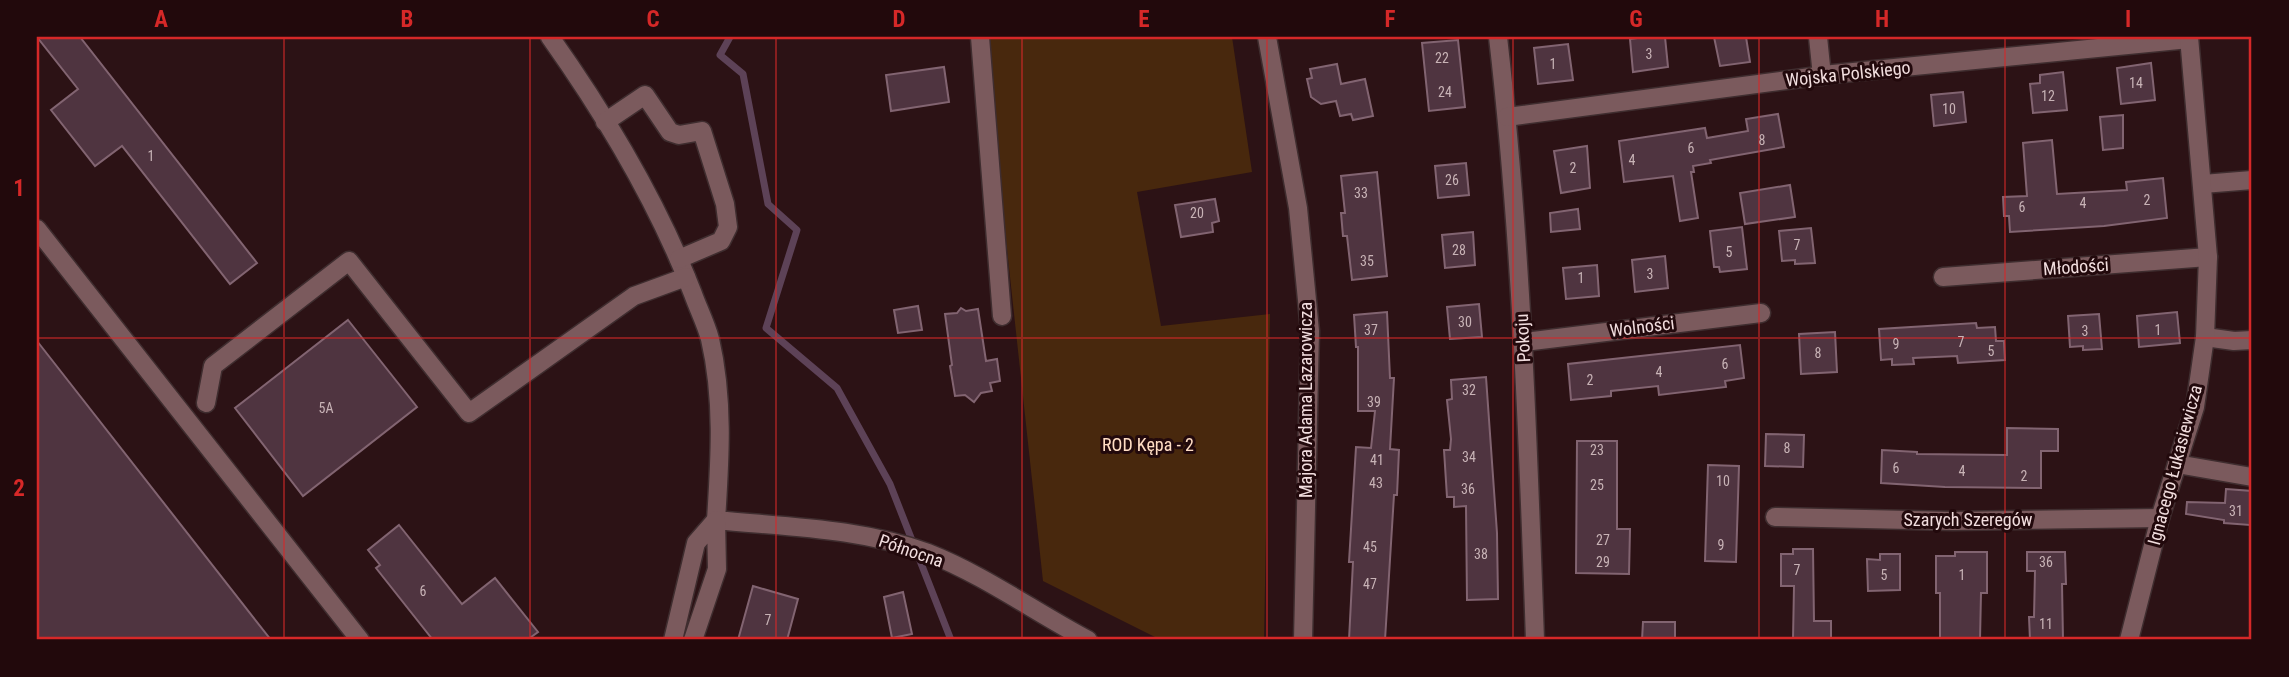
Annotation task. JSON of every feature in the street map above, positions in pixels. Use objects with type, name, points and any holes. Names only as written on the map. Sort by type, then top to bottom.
[{"type":"street","points":[[550,37],[634,169],[679,259],[709,338],[722,435],[716,520],[717,569],[694,640]]},
{"type":"street","points":[[980,37],[1002,316]]},
{"type":"street","name":"Majora Adama Lazarowicza","points":[[1267,37],[1298,208],[1311,331],[1303,640]]},
{"type":"street","name":"Pokoju","points":[[1497,37],[1507,117],[1524,342],[1535,640]]},
{"type":"street","points":[[1818,37],[1822,76]]},
{"type":"street","name":"Wojska Polskiego","points":[[1507,117],[1822,76],[2189,38]]},
{"type":"street","name":"Ignacego Łukasiewicza","points":[[2129,640],[2160,518],[2195,407],[2205,337],[2208,257],[2189,38]]},
{"type":"street","points":[[606,122],[645,95],[670,132],[679,135],[702,131],[725,204],[728,227],[721,241],[679,259]]},
{"type":"street","points":[[2203,184],[2252,180]]},
{"type":"street","points":[[37,229],[360,640]]},
{"type":"street","name":"Młodości","points":[[1943,277],[2208,257]]},
{"type":"street","points":[[206,403],[212,366],[349,261],[469,413],[634,296],[686,277]]},
{"type":"street","name":"Wolności","points":[[1524,342],[1761,313]]},
{"type":"street","points":[[2205,337],[2234,341],[2252,340]]},
{"type":"street","points":[[2177,464],[2252,477]]},
{"type":"street","name":"Szarych Szeregów","points":[[1775,517],[1952,522],[2160,518]]},
{"type":"street","points":[[673,640],[696,543],[716,520]]},
{"type":"street","name":"Północna","points":[[716,520],[846,532],[898,544],[928,554],[974,576],[1088,640]]},
{"type":"green space","name":"ROD Kępa - 2","points":[[984,37],[1232,37],[1252,172],[1137,192],[1161,326],[1270,314],[1264,640],[1161,640],[1043,581]]},
{"type":"building","points":[[37,37],[80,37],[257,263],[230,284],[122,146],[95,166],[51,110],[78,89]]},
{"type":"building","points":[[1665,37],[1668,67],[1633,72],[1630,39]]},
{"type":"building","points":[[1714,37],[1746,37],[1750,62],[1720,66]]},
{"type":"building","points":[[1458,40],[1465,107],[1429,111],[1422,43]]},
{"type":"building","points":[[1568,44],[1573,80],[1538,84],[1534,48]]},
{"type":"building","points":[[2151,63],[2155,100],[2121,104],[2117,68]]},
{"type":"building","points":[[1337,64],[1341,84],[1365,79],[1373,116],[1353,120],[1351,114],[1340,116],[1336,101],[1321,104],[1311,97],[1307,79],[1312,78],[1310,69]]},
{"type":"building","points":[[944,67],[949,102],[891,111],[886,75]]},
{"type":"building","points":[[2063,72],[2067,110],[2033,113],[2030,84],[2040,83],[2040,75]]},
{"type":"building","points":[[1963,92],[1966,122],[1934,126],[1931,95]]},
{"type":"building","points":[[1778,114],[1784,147],[1710,160],[1711,163],[1693,166],[1694,172],[1691,172],[1698,218],[1680,221],[1673,176],[1624,182],[1619,141],[1705,128],[1707,138],[1748,131],[1746,119]]},
{"type":"building","points":[[2123,115],[2123,148],[2103,150],[2100,117]]},
{"type":"building","points":[[2052,140],[2057,194],[2127,190],[2126,182],[2163,178],[2167,218],[2104,226],[2010,232],[2009,216],[2004,216],[2003,197],[2027,196],[2023,143]]},
{"type":"building","points":[[1587,146],[1590,188],[1561,193],[1554,151]]},
{"type":"building","points":[[1466,163],[1469,195],[1438,198],[1435,166]]},
{"type":"building","points":[[1377,172],[1387,276],[1352,280],[1347,236],[1343,236],[1341,213],[1345,213],[1341,176]]},
{"type":"building","points":[[1790,185],[1795,217],[1745,224],[1740,193]]},
{"type":"building","points":[[1215,199],[1219,221],[1212,223],[1213,232],[1181,237],[1175,205]]},
{"type":"building","points":[[1578,209],[1580,229],[1551,232],[1550,213]]},
{"type":"building","points":[[1742,227],[1747,269],[1720,272],[1719,267],[1714,267],[1710,231]]},
{"type":"building","points":[[1811,228],[1815,263],[1795,264],[1795,260],[1782,261],[1779,231]]},
{"type":"building","points":[[1473,232],[1475,265],[1445,268],[1442,235]]},
{"type":"building","points":[[1665,256],[1668,288],[1635,292],[1632,260]]},
{"type":"building","points":[[1597,265],[1599,296],[1566,299],[1563,268]]},
{"type":"building","points":[[1479,304],[1482,337],[1450,339],[1447,307]]},
{"type":"building","points":[[918,306],[922,330],[898,333],[894,310]]},
{"type":"building","points":[[961,308],[966,311],[978,309],[986,361],[997,359],[1000,381],[990,383],[992,391],[981,393],[974,402],[965,395],[955,396],[950,366],[945,314],[957,313]]},
{"type":"building","points":[[1387,312],[1390,378],[1394,378],[1390,449],[1399,450],[1385,640],[1349,640],[1353,562],[1349,562],[1356,447],[1371,448],[1375,411],[1358,411],[1358,347],[1354,315]]},
{"type":"building","points":[[2177,312],[2180,343],[2139,347],[2137,316]]},
{"type":"building","points":[[2099,314],[2102,349],[2083,350],[2083,346],[2070,347],[2068,316]]},
{"type":"building","points":[[348,320],[417,407],[303,496],[235,408]]},
{"type":"building","points":[[1976,323],[1977,328],[1995,327],[1996,341],[2004,341],[2005,360],[1958,363],[1957,356],[1913,358],[1914,364],[1892,365],[1892,359],[1881,360],[1879,329]]},
{"type":"building","points":[[1835,332],[1837,372],[1801,374],[1799,334]]},
{"type":"building","points":[[37,341],[271,640],[37,640]]},
{"type":"building","points":[[1740,345],[1744,378],[1725,381],[1726,387],[1659,395],[1658,386],[1611,391],[1611,396],[1571,400],[1568,364]]},
{"type":"building","points":[[1486,377],[1497,533],[1498,599],[1467,600],[1466,506],[1454,507],[1454,497],[1447,497],[1444,450],[1450,450],[1451,439],[1447,400],[1452,399],[1451,380]]},
{"type":"building","points":[[2007,428],[2058,429],[2058,451],[2041,451],[2041,488],[1881,483],[1882,450],[1917,454],[2007,455]]},
{"type":"building","points":[[1766,434],[1804,435],[1803,467],[1765,466]]},
{"type":"building","points":[[1577,441],[1617,441],[1617,529],[1630,529],[1629,574],[1576,573]]},
{"type":"building","points":[[1708,465],[1739,466],[1736,562],[1705,561]]},
{"type":"building","points":[[2226,489],[2252,491],[2250,525],[2224,523],[2224,520],[2186,514],[2187,502],[2225,503]]},
{"type":"building","points":[[399,525],[462,604],[495,578],[538,632],[527,640],[433,640],[376,568],[380,565],[368,550]]},
{"type":"building","points":[[1793,549],[1813,549],[1814,621],[1831,621],[1831,640],[1793,640],[1794,586],[1781,586],[1781,554],[1793,554]]},
{"type":"building","points":[[1955,552],[1987,552],[1987,593],[1981,593],[1980,640],[1940,640],[1940,593],[1936,593],[1936,556],[1955,556]]},
{"type":"building","points":[[2027,552],[2065,552],[2066,584],[2062,584],[2063,640],[2030,640],[2029,617],[2034,617],[2035,571],[2027,571]]},
{"type":"building","points":[[1880,554],[1900,554],[1900,590],[1868,591],[1867,559],[1880,560]]},
{"type":"building","points":[[753,586],[798,599],[787,640],[738,640]]},
{"type":"building","points":[[903,592],[912,634],[892,638],[884,597]]},
{"type":"building","points":[[1643,622],[1675,622],[1675,640],[1642,640]]},
{"type":"waterway","points":[[730,37],[720,55],[743,74],[768,204],[797,230],[766,328],[837,388],[890,484],[951,640]]}]
